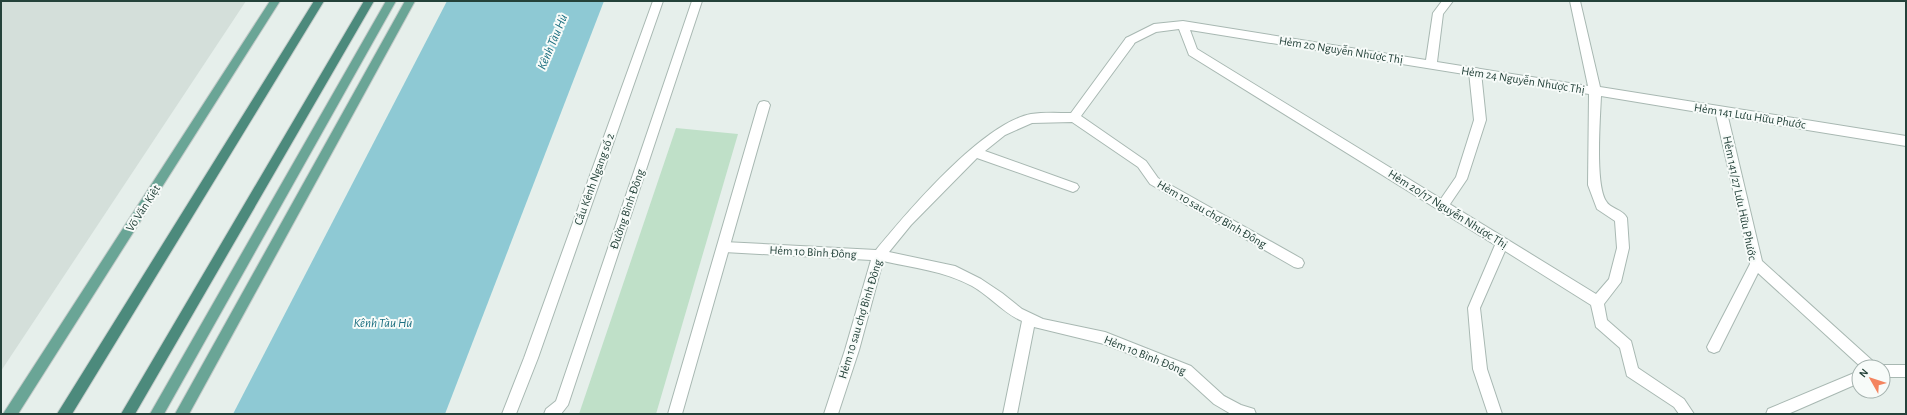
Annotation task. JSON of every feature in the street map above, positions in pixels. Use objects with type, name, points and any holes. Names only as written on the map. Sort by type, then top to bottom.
[{"type":"highway","points":[[64,414],[319,1]]},
{"type":"highway","points":[[128,414],[369,1]]},
{"type":"main road","name":"Võ Văn Kiệt","points":[[10,414],[275,1]]},
{"type":"main road","points":[[157,414],[391,1]]},
{"type":"main road","points":[[182,414],[410,1]]},
{"type":"street","name":"Cầu Kênh Ngang số 2","points":[[509,414],[531,358],[658,1]]},
{"type":"street","name":"Đường Bình Đông","points":[[551,414],[561,405],[697,1]]},
{"type":"street","points":[[1431,65],[1438,13],[1448,1]]},
{"type":"street","name":"Hẻm 24 Nguyễn Nhược Thị","points":[[1431,65],[1595,91],[1575,1]]},
{"type":"street","points":[[1074,118],[1130,41],[1154,28],[1183,25]]},
{"type":"street","name":"Hẻm 20 Nguyễn Nhược Thị","points":[[1183,25],[1431,65]]},
{"type":"street","name":"Hẻm 20/17 Nguyễn Nhược Thị","points":[[1183,25],[1193,52],[1597,302]]},
{"type":"street","points":[[1442,206],[1461,179],[1480,120],[1474,72]]},
{"type":"street","points":[[1595,91],[1594,185],[1600,205],[1621,218],[1623,248],[1615,282],[1597,302],[1601,323],[1626,344],[1632,372],[1679,403],[1686,414]]},
{"type":"street","name":"Hẻm 141 Lưu Hữu Phước","points":[[1595,91],[1906,141]]},
{"type":"street","points":[[674,414],[724,247],[764,105]]},
{"type":"street","name":"Hẻm 141/27 Lưu Hữu Phước","points":[[1714,347],[1756,264],[1721,112]]},
{"type":"street","name":"Hẻm 10 sau chợ Bình Đông","points":[[831,414],[852,350],[879,255],[907,221],[970,157],[1001,132],[1031,119],[1074,118],[1142,164],[1154,181],[1298,263]]},
{"type":"street","points":[[976,153],[1073,187]]},
{"type":"street","points":[[1495,414],[1480,369],[1474,308],[1502,243]]},
{"type":"street","name":"Hẻm 10 Bình Đông","points":[[724,247],[879,255],[951,270],[977,283],[998,297],[1017,313],[1029,319],[1042,324],[1105,338],[1186,370],[1219,400],[1238,411],[1249,414]]},
{"type":"street","points":[[1756,264],[1861,359]]},
{"type":"street","points":[[1010,414],[1029,319]]},
{"type":"street","points":[[1891,371],[1906,371]]},
{"type":"street","points":[[1773,414],[1851,380]]},
{"type":"shaded area","points":[[1,1],[246,1],[1,371]]},
{"type":"green space","points":[[676,128],[738,134],[656,414],[579,414]]},
{"type":"water","name":"Kênh Tàu Hủ","points":[[447,1],[604,1],[445,414],[233,414]]}]
